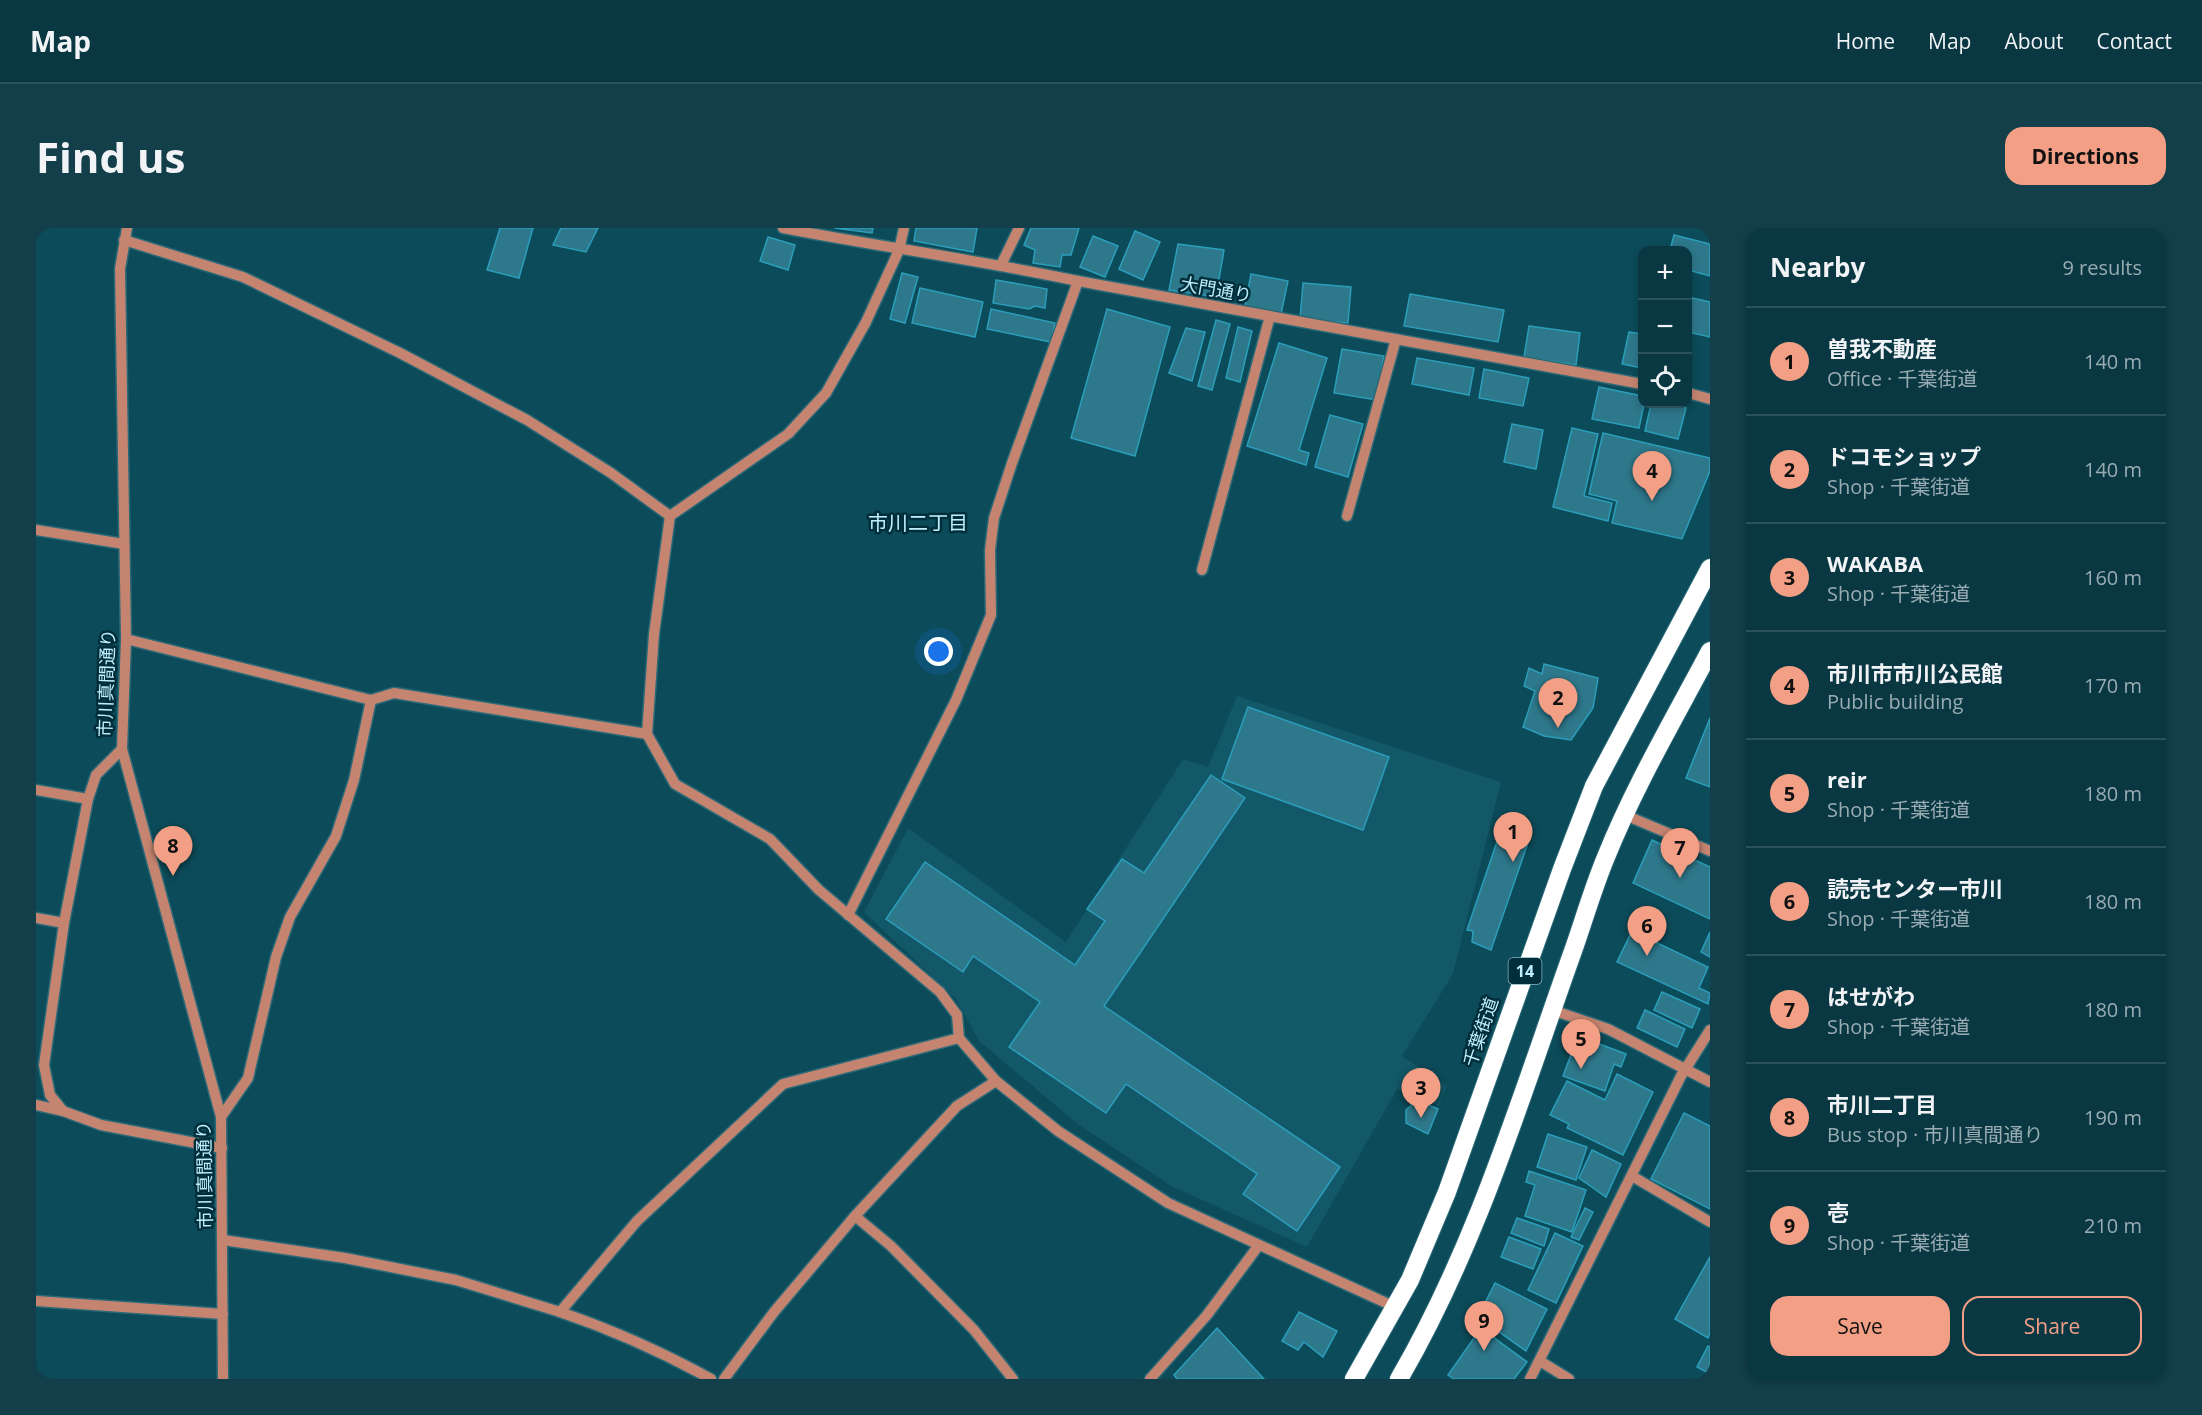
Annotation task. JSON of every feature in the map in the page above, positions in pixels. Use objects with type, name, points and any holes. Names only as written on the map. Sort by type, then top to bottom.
[{"type":"highway","name":"千葉街道","points":[[1354,1379],[1395,1307],[1423,1250],[1447,1192],[1562,869],[1594,786],[1710,568]]},
{"type":"highway","name":"14","points":[[1399,1379],[1417,1348],[1465,1249],[1504,1149],[1605,859],[1639,782],[1710,651]]},
{"type":"street","name":"市川真間通り","points":[[127,228],[120,269],[126,639],[122,749],[221,1117],[223,1379]]},
{"type":"street","name":"大門通り","points":[[783,228],[899,250],[1001,265],[1638,383]]},
{"type":"street","points":[[904,228],[899,250],[866,322],[826,393],[788,434],[670,516],[654,634],[647,734],[675,784],[770,839],[819,890],[940,992],[957,1015],[959,1038],[996,1081],[1058,1131],[1168,1203],[1395,1307]]},
{"type":"street","points":[[1001,265],[1019,228]]},
{"type":"street","points":[[124,240],[243,277],[400,353],[527,420],[610,473],[670,516]]},
{"type":"street","points":[[849,915],[956,700],[991,615],[990,550],[994,518],[1078,281]]},
{"type":"street","points":[[1202,570],[1270,316]]},
{"type":"street","points":[[1347,516],[1396,339]]},
{"type":"street","points":[[1692,394],[1710,399]]},
{"type":"street","points":[[36,530],[124,544]]},
{"type":"street","points":[[126,639],[371,700],[394,693],[647,734]]},
{"type":"street","points":[[221,1117],[248,1078],[276,957],[290,917],[336,836],[354,780],[371,700]]},
{"type":"street","points":[[63,1111],[50,1095],[44,1065],[64,923],[88,799],[96,775],[122,749]]},
{"type":"street","points":[[36,790],[88,799]]},
{"type":"street","points":[[1625,815],[1710,850]]},
{"type":"street","points":[[36,918],[64,923]]},
{"type":"street","points":[[1552,1011],[1608,1029],[1710,1082]]},
{"type":"street","points":[[1530,1379],[1686,1069],[1710,1030]]},
{"type":"street","points":[[560,1312],[638,1221],[783,1084],[959,1038]]},
{"type":"street","points":[[724,1379],[774,1311],[855,1216],[957,1106],[996,1081]]},
{"type":"street","points":[[36,1105],[63,1111],[101,1125],[222,1148]]},
{"type":"street","points":[[1632,1176],[1710,1222]]},
{"type":"street","points":[[855,1216],[891,1246],[974,1330],[1012,1379]]},
{"type":"street","points":[[223,1240],[345,1258],[456,1280],[560,1312],[618,1333],[666,1354],[711,1379]]},
{"type":"street","points":[[1150,1379],[1207,1316],[1259,1245]]},
{"type":"street","points":[[36,1301],[223,1314]]},
{"type":"street","points":[[1540,1361],[1569,1379]]},
{"type":"shaded area","points":[[1237,696],[1501,782],[1453,974],[1402,1056],[1447,1086],[1439,1106],[1397,1089],[1307,1247],[1173,1187],[1079,1125],[979,1041],[956,999],[864,912],[908,828],[1066,942],[1183,759],[1208,767]]},
{"type":"building","points":[[500,228],[533,228],[519,278],[487,270]]},
{"type":"building","points":[[561,228],[598,228],[586,252],[553,245]]},
{"type":"building","points":[[834,228],[873,228],[872,233]]},
{"type":"building","points":[[916,228],[977,228],[973,252],[914,241]]},
{"type":"building","points":[[1031,228],[1079,228],[1071,255],[1062,255],[1060,267],[1033,263],[1035,250],[1024,245]]},
{"type":"building","points":[[1135,231],[1160,242],[1143,280],[1119,269]]},
{"type":"building","points":[[1674,235],[1710,244],[1710,276],[1692,271],[1692,246],[1671,246]]},
{"type":"building","points":[[1093,236],[1118,246],[1105,277],[1080,267]]},
{"type":"building","points":[[768,237],[795,245],[788,270],[760,261]]},
{"type":"building","points":[[1178,244],[1224,250],[1216,297],[1169,290]]},
{"type":"building","points":[[902,273],[918,277],[905,323],[890,319]]},
{"type":"building","points":[[1251,274],[1288,281],[1281,314],[1245,306]]},
{"type":"building","points":[[996,280],[1047,289],[1045,308],[1035,306],[1029,309],[993,303]]},
{"type":"building","points":[[1303,283],[1351,287],[1348,323],[1300,319]]},
{"type":"building","points":[[920,288],[983,302],[975,337],[912,323]]},
{"type":"building","points":[[1410,294],[1504,310],[1498,342],[1404,326]]},
{"type":"building","points":[[1692,298],[1710,302],[1710,337],[1692,333]]},
{"type":"building","points":[[991,309],[1055,323],[1051,342],[987,329]]},
{"type":"building","points":[[1107,309],[1170,327],[1135,456],[1071,438]]},
{"type":"building","points":[[1216,320],[1230,324],[1212,390],[1198,386]]},
{"type":"building","points":[[1529,326],[1580,333],[1576,365],[1524,357]]},
{"type":"building","points":[[1238,327],[1252,331],[1240,382],[1226,378]]},
{"type":"building","points":[[1186,328],[1205,332],[1192,381],[1169,373]]},
{"type":"building","points":[[1629,332],[1638,333],[1638,367],[1622,364]]},
{"type":"building","points":[[1279,343],[1327,358],[1299,450],[1309,453],[1306,465],[1247,446]]},
{"type":"building","points":[[1342,349],[1384,356],[1376,400],[1334,393]]},
{"type":"building","points":[[1417,358],[1474,368],[1469,395],[1412,384]]},
{"type":"building","points":[[1484,369],[1529,378],[1523,406],[1479,398]]},
{"type":"building","points":[[1599,387],[1638,395],[1638,408],[1643,408],[1639,428],[1592,419]]},
{"type":"building","points":[[1650,408],[1686,408],[1678,439],[1645,431]]},
{"type":"building","points":[[1330,415],[1363,424],[1348,477],[1315,467]]},
{"type":"building","points":[[1512,424],[1543,430],[1536,469],[1504,462]]},
{"type":"building","points":[[1572,428],[1598,434],[1584,496],[1612,503],[1608,521],[1553,507]]},
{"type":"building","points":[[1603,433],[1710,458],[1710,471],[1682,539],[1612,523],[1617,501],[1589,494]]},
{"type":"building","points":[[1544,664],[1598,678],[1593,708],[1571,740],[1544,736],[1523,727],[1535,691],[1524,686],[1529,668],[1542,674]]},
{"type":"building","points":[[1248,707],[1389,757],[1363,830],[1222,779]]},
{"type":"building","points":[[1710,718],[1710,787],[1686,778]]},
{"type":"building","points":[[1211,775],[1245,798],[1104,1006],[1340,1167],[1297,1231],[1243,1194],[1257,1174],[1126,1084],[1106,1113],[1009,1047],[1040,1002],[973,956],[963,972],[886,919],[925,862],[1075,965],[1105,921],[1087,909],[1122,859],[1144,873]]},
{"type":"building","points":[[1503,824],[1531,834],[1491,950],[1472,942],[1473,931],[1467,930]]},
{"type":"building","points":[[1652,840],[1710,867],[1710,919],[1633,883]]},
{"type":"building","points":[[1632,931],[1708,967],[1699,988],[1710,993],[1708,1004],[1617,962]]},
{"type":"building","points":[[1710,932],[1710,957],[1701,952]]},
{"type":"building","points":[[1662,992],[1700,1009],[1692,1028],[1654,1010]]},
{"type":"building","points":[[1645,1010],[1685,1029],[1677,1047],[1637,1028]]},
{"type":"building","points":[[1578,1036],[1626,1054],[1621,1067],[1614,1064],[1605,1091],[1563,1076]]},
{"type":"building","points":[[1617,1074],[1653,1092],[1623,1155],[1567,1128],[1569,1124],[1550,1115],[1567,1081],[1605,1100]]},
{"type":"building","points":[[1417,1100],[1438,1109],[1428,1134],[1406,1123],[1406,1110]]},
{"type":"building","points":[[1684,1113],[1710,1126],[1710,1209],[1651,1179]]},
{"type":"building","points":[[1548,1134],[1587,1147],[1576,1180],[1537,1167]]},
{"type":"building","points":[[1592,1150],[1621,1164],[1606,1197],[1579,1178]]},
{"type":"building","points":[[1529,1171],[1586,1190],[1572,1232],[1525,1216],[1535,1185],[1526,1182]]},
{"type":"building","points":[[1585,1208],[1593,1212],[1579,1240],[1571,1237]]},
{"type":"building","points":[[1517,1218],[1549,1229],[1544,1246],[1511,1233]]},
{"type":"building","points":[[1555,1233],[1583,1246],[1556,1303],[1528,1290]]},
{"type":"building","points":[[1509,1237],[1541,1249],[1533,1269],[1501,1257]]},
{"type":"building","points":[[1710,1257],[1710,1333],[1708,1338],[1675,1319]]},
{"type":"building","points":[[1495,1283],[1547,1309],[1526,1351],[1478,1317]]},
{"type":"building","points":[[1299,1312],[1337,1331],[1323,1357],[1304,1342],[1298,1350],[1282,1341]]},
{"type":"building","points":[[1217,1328],[1264,1379],[1177,1379],[1174,1375]]},
{"type":"building","points":[[1481,1328],[1527,1362],[1514,1379],[1454,1379],[1448,1375]]},
{"type":"building","points":[[1708,1346],[1710,1347],[1710,1374],[1697,1367]]},
{"type":"place","name":"市川市市川公民館","points":[[1652,501]]},
{"type":"place","name":"ドコモショップ","points":[[1558,728]]},
{"type":"place","name":"曽我不動産","points":[[1513,862]]},
{"type":"place","name":"市川二丁目","points":[[173,876]]},
{"type":"place","name":"はせがわ","points":[[1680,878]]},
{"type":"place","name":"読売センター市川","points":[[1647,956]]},
{"type":"place","name":"reir","points":[[1581,1069]]},
{"type":"place","name":"WAKABA","points":[[1421,1118]]},
{"type":"place","name":"壱","points":[[1484,1351]]},
{"type":"district","name":"市川二丁目","points":[[918,523]]}]
